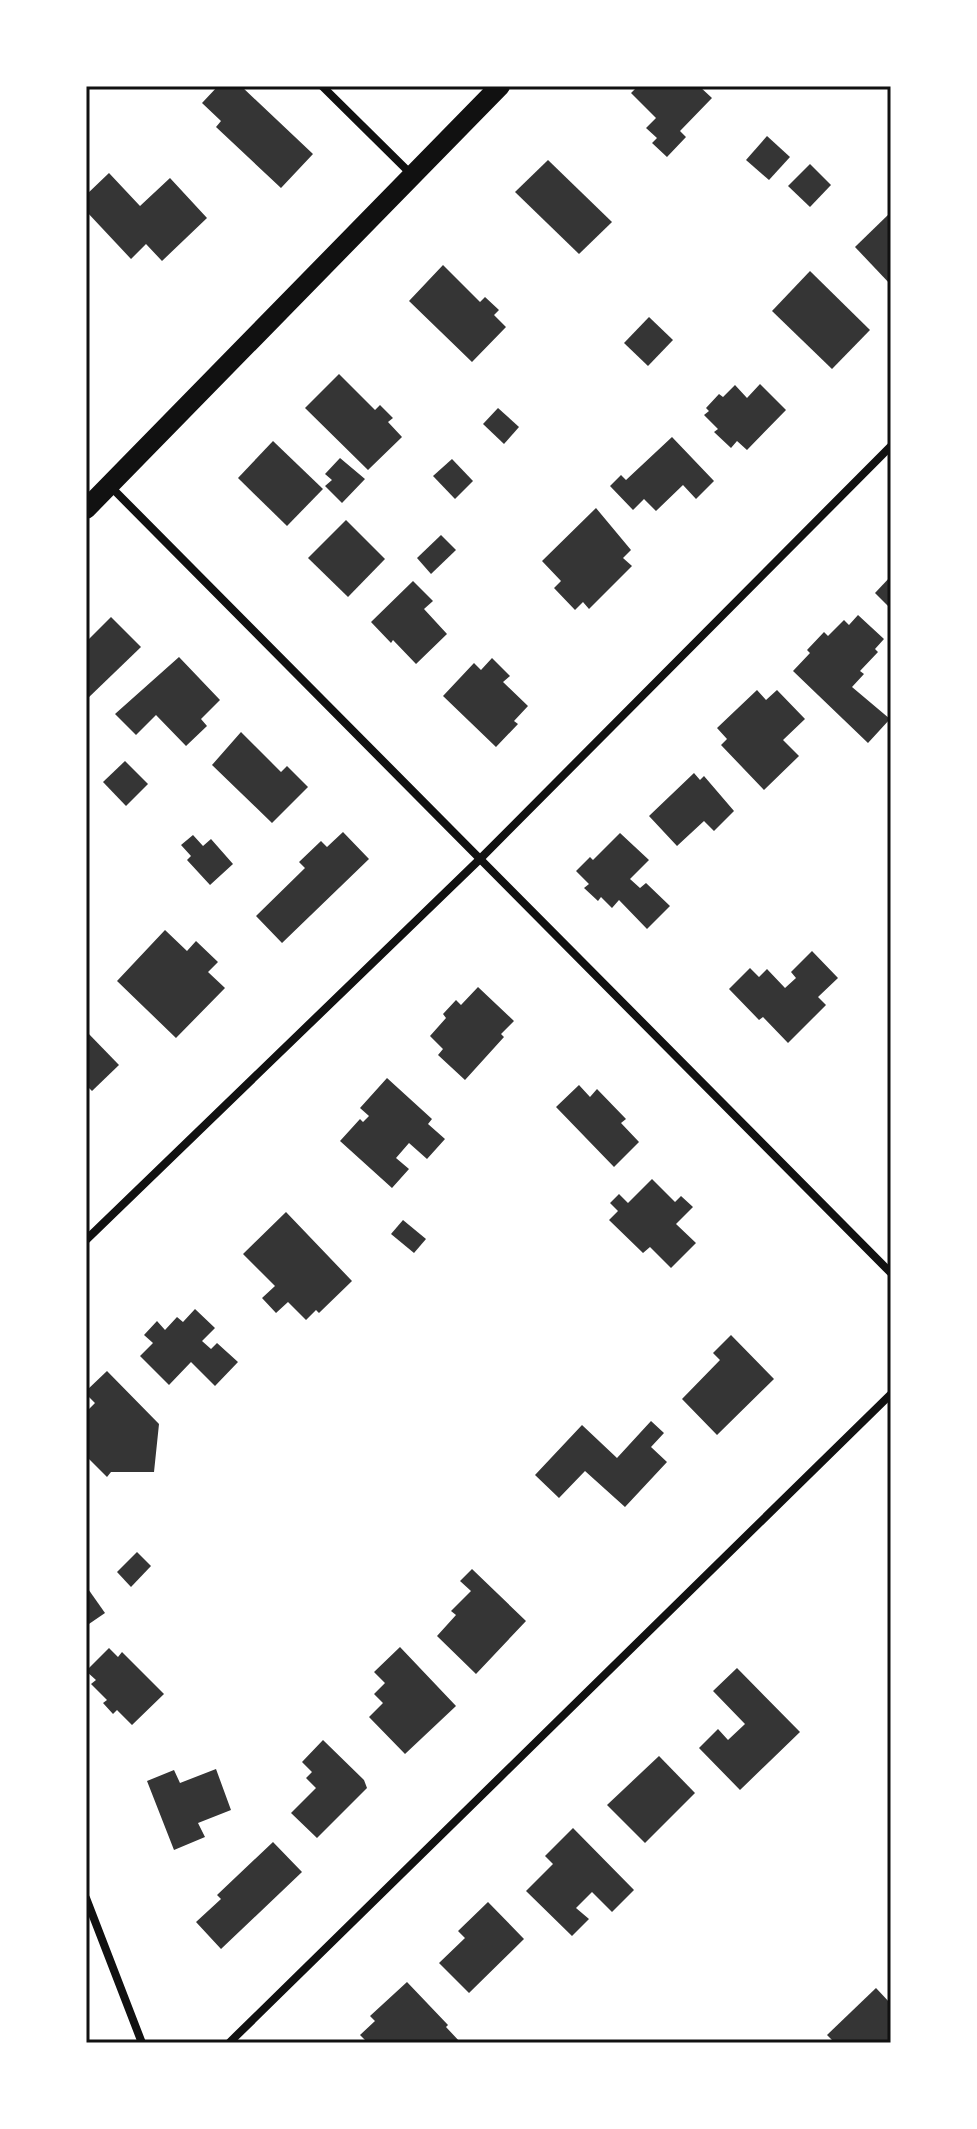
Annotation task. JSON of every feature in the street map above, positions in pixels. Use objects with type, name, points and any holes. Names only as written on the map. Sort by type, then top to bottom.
[{"type":"main road","points":[[86,509],[500,86]]},
{"type":"street","points":[[322,86],[412,176]]},
{"type":"street","points":[[86,1240],[480,859],[891,446]]},
{"type":"street","points":[[110,485],[891,1273]]},
{"type":"street","points":[[229,2043],[891,1394]]},
{"type":"street","points":[[86,1898],[142,2043]]},
{"type":"building","points":[[218,86],[241,86],[313,154],[281,188],[216,127],[221,121],[202,103]]},
{"type":"building","points":[[638,86],[699,86],[712,98],[680,131],[686,137],[667,157],[652,143],[657,138],[646,128],[656,118],[631,93]]},
{"type":"building","points":[[767,136],[790,157],[769,180],[746,160]]},
{"type":"building","points":[[548,160],[612,222],[579,254],[515,192]]},
{"type":"building","points":[[810,164],[831,185],[810,207],[788,186]]},
{"type":"building","points":[[109,173],[140,206],[170,178],[207,218],[162,261],[146,244],[131,259],[86,211],[86,195]]},
{"type":"building","points":[[891,212],[891,285],[855,247]]},
{"type":"building","points":[[443,265],[480,302],[485,297],[499,310],[494,315],[506,327],[472,362],[409,301]]},
{"type":"building","points":[[810,271],[870,330],[832,369],[772,311]]},
{"type":"building","points":[[649,317],[673,340],[648,366],[624,343]]},
{"type":"building","points":[[339,374],[375,410],[380,405],[393,418],[388,422],[402,437],[368,470],[305,408]]},
{"type":"building","points":[[760,384],[786,410],[747,450],[737,441],[731,448],[714,432],[718,429],[704,415],[709,411],[706,408],[719,394],[723,397],[735,385],[747,398]]},
{"type":"building","points":[[498,408],[519,427],[504,444],[483,424]]},
{"type":"building","points":[[672,437],[714,481],[696,499],[683,485],[656,511],[644,499],[633,510],[610,486],[621,475],[626,480]]},
{"type":"building","points":[[273,441],[323,489],[287,526],[238,478]]},
{"type":"building","points":[[340,458],[365,479],[342,503],[325,486],[332,480],[325,474]]},
{"type":"building","points":[[452,459],[473,481],[455,499],[433,476]]},
{"type":"building","points":[[596,508],[631,550],[623,558],[632,566],[589,609],[583,602],[575,610],[554,588],[561,581],[542,561]]},
{"type":"building","points":[[346,520],[385,559],[348,597],[308,558]]},
{"type":"building","points":[[441,535],[456,550],[431,574],[417,558]]},
{"type":"building","points":[[891,576],[891,609],[875,593]]},
{"type":"building","points":[[413,581],[433,601],[424,609],[447,634],[416,664],[371,622]]},
{"type":"building","points":[[858,615],[884,639],[875,649],[878,652],[860,671],[864,674],[852,687],[890,719],[868,743],[793,671],[824,632],[828,636],[844,620],[849,625]]},
{"type":"building","points":[[111,617],[141,647],[86,700],[86,642]]},
{"type":"building","points":[[179,657],[220,700],[201,719],[207,726],[186,746],[156,715],[136,735],[115,714]]},
{"type":"building","points":[[492,658],[510,676],[503,682],[528,706],[514,721],[518,724],[496,747],[443,696],[474,663],[481,670]]},
{"type":"building","points":[[757,690],[766,700],[777,690],[805,719],[783,740],[799,756],[764,790],[721,745],[727,739],[717,728]]},
{"type":"building","points":[[241,732],[281,772],[287,766],[308,787],[272,823],[212,765]]},
{"type":"building","points":[[125,761],[148,784],[126,806],[103,782]]},
{"type":"building","points":[[694,773],[700,780],[704,776],[734,811],[714,831],[704,821],[677,846],[649,816]]},
{"type":"building","points":[[343,832],[369,859],[282,943],[256,916],[305,868],[299,862],[321,841],[327,847]]},
{"type":"building","points":[[620,833],[649,860],[630,879],[640,888],[646,883],[670,906],[647,929],[619,900],[612,908],[601,897],[598,901],[584,888],[589,884],[576,871],[590,857],[593,860]]},
{"type":"building","points":[[193,835],[203,846],[211,839],[233,864],[210,885],[187,860],[191,856],[181,845]]},
{"type":"building","points":[[165,930],[187,951],[196,941],[218,962],[208,972],[225,988],[176,1038],[117,981]]},
{"type":"building","points":[[812,951],[838,978],[818,997],[826,1005],[788,1043],[763,1017],[759,1020],[729,989],[750,968],[759,977],[767,969],[785,988],[796,978],[791,972]]},
{"type":"building","points":[[478,987],[514,1021],[501,1034],[504,1037],[465,1080],[438,1055],[443,1049],[430,1036],[446,1018],[443,1014],[456,1000],[461,1005]]},
{"type":"building","points":[[86,1031],[119,1065],[92,1091],[86,1085]]},
{"type":"building","points":[[387,1078],[432,1119],[428,1124],[445,1139],[427,1159],[409,1143],[396,1158],[409,1169],[392,1188],[340,1141],[360,1119],[363,1122],[369,1116],[360,1108]]},
{"type":"building","points":[[579,1085],[590,1097],[597,1089],[626,1119],[621,1123],[639,1142],[614,1167],[556,1107]]},
{"type":"building","points":[[652,1179],[675,1202],[681,1196],[693,1207],[676,1224],[696,1243],[671,1268],[650,1247],[643,1253],[609,1220],[618,1211],[610,1203],[619,1194],[628,1203]]},
{"type":"building","points":[[286,1212],[352,1281],[319,1313],[316,1310],[306,1320],[288,1302],[276,1313],[262,1298],[275,1286],[243,1254]]},
{"type":"building","points":[[403,1220],[426,1239],[414,1253],[391,1234]]},
{"type":"building","points":[[195,1309],[215,1328],[202,1341],[211,1349],[217,1343],[238,1362],[215,1386],[191,1362],[169,1385],[140,1356],[153,1343],[144,1335],[157,1321],[165,1330],[177,1317],[183,1322]]},
{"type":"building","points":[[731,1335],[774,1379],[717,1435],[682,1399],[720,1360],[713,1353]]},
{"type":"building","points":[[107,1371],[159,1424],[154,1472],[111,1472],[107,1477],[86,1456],[86,1412],[95,1403],[86,1391]]},
{"type":"building","points":[[651,1421],[664,1433],[651,1447],[667,1462],[625,1507],[585,1471],[559,1498],[535,1475],[582,1425],[617,1458]]},
{"type":"building","points":[[137,1552],[151,1566],[131,1587],[117,1572]]},
{"type":"building","points":[[472,1569],[526,1621],[476,1674],[437,1636],[456,1615],[451,1611],[471,1591],[460,1581]]},
{"type":"building","points":[[86,1586],[105,1613],[86,1626]]},
{"type":"building","points":[[400,1647],[456,1706],[405,1754],[369,1717],[383,1703],[374,1694],[385,1683],[374,1672]]},
{"type":"building","points":[[109,1648],[118,1657],[122,1652],[164,1694],[132,1725],[117,1710],[113,1714],[103,1703],[107,1700],[91,1684],[96,1680],[86,1671]]},
{"type":"building","points":[[737,1668],[800,1732],[740,1790],[699,1748],[718,1729],[728,1740],[745,1724],[713,1691]]},
{"type":"building","points":[[323,1740],[364,1780],[367,1788],[317,1838],[291,1813],[316,1788],[306,1778],[312,1772],[302,1762]]},
{"type":"building","points":[[659,1756],[695,1793],[645,1843],[607,1805]]},
{"type":"building","points":[[216,1769],[231,1810],[198,1823],[205,1837],[174,1850],[147,1781],[174,1770],[180,1783]]},
{"type":"building","points":[[573,1828],[634,1890],[612,1912],[592,1892],[576,1908],[589,1919],[572,1936],[526,1891],[553,1864],[545,1856]]},
{"type":"building","points":[[273,1842],[302,1872],[221,1949],[196,1922],[221,1899],[217,1895]]},
{"type":"building","points":[[488,1902],[524,1939],[469,1993],[439,1963],[465,1938],[458,1931]]},
{"type":"building","points":[[407,1982],[461,2043],[368,2043],[360,2035],[375,2021],[370,2016]]},
{"type":"building","points":[[876,1988],[891,2004],[891,2043],[835,2043],[827,2035]]}]
